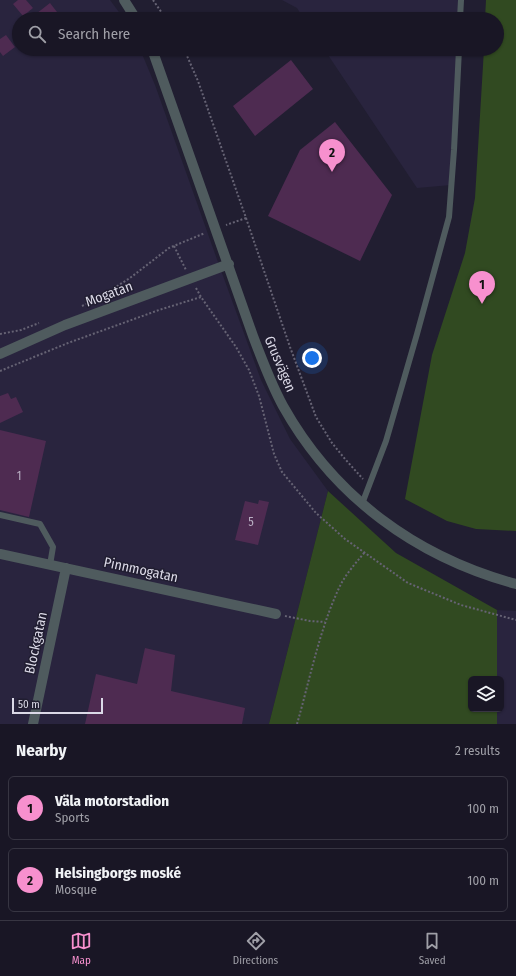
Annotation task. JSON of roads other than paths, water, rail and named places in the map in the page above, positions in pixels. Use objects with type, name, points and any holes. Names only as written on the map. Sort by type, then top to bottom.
[{"type":"street","points":[[124,0],[132,12]]},
{"type":"street","name":"Grusvägen","points":[[154,56],[268,376],[282,406],[297,429],[313,452],[350,494],[416,543],[441,557],[484,575],[516,584]]},
{"type":"street","name":"Mogatan","points":[[0,354],[65,326],[228,264]]},
{"type":"street","name":"Pinnmogatan","points":[[0,554],[276,614]]},
{"type":"street","name":"Blockgatan","points":[[33,724],[66,568]]},
{"type":"lane","points":[[460,12],[461,0]]},
{"type":"lane","points":[[362,504],[388,433],[449,217],[459,56]]},
{"type":"lane","points":[[0,515],[40,524],[53,547],[50,565]]},
{"type":"place","name":"Helsingborgs moské","points":[[332,172]]},
{"type":"place","name":"Väla motorstadion","points":[[482,304]]}]
